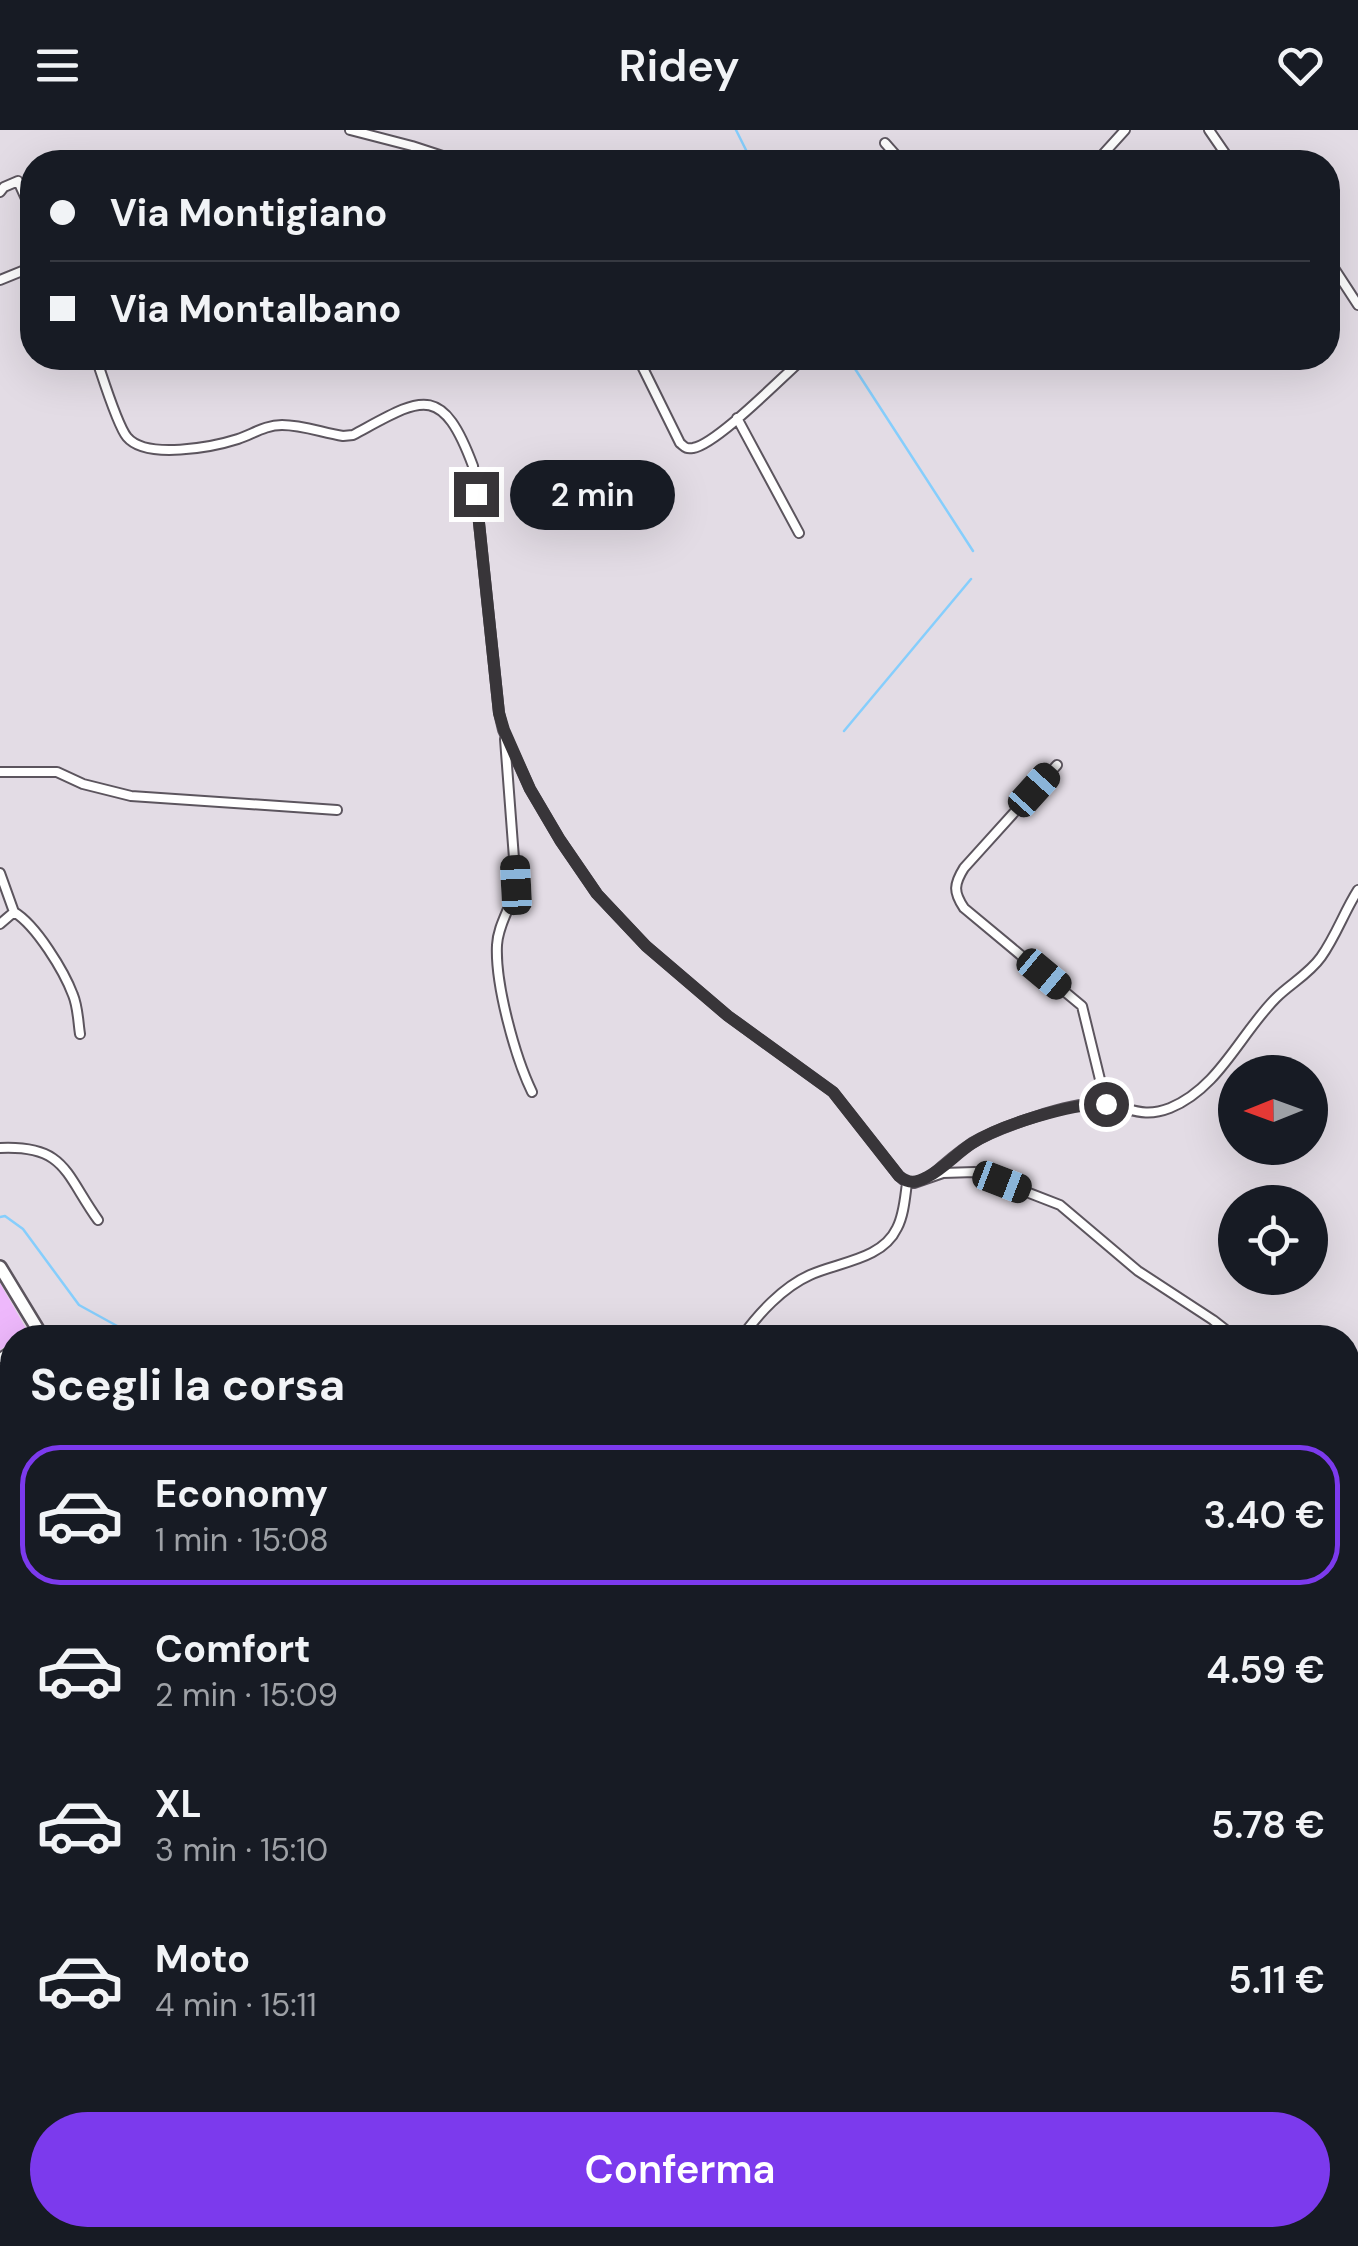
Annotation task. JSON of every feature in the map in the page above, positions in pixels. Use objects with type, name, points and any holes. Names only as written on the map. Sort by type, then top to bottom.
[{"type":"main road","points":[[0,1267],[32,1325]]},
{"type":"street","points":[[350,130],[424,150]]},
{"type":"street","points":[[1107,150],[1126,130]]},
{"type":"street","points":[[885,143],[891,150]]},
{"type":"street","points":[[0,192],[18,181],[20,185]]},
{"type":"street","points":[[1340,277],[1358,305]]},
{"type":"street","points":[[101,370],[127,437],[152,450],[210,446],[279,425],[353,435],[420,403],[444,413],[461,433],[473,466],[504,730],[530,789],[597,894],[646,946],[728,1016],[833,1092],[907,1182],[942,1172],[976,1172],[1060,1205],[1138,1271],[1219,1325]]},
{"type":"street","points":[[644,370],[674,432],[684,447],[691,448],[713,439],[791,370]]},
{"type":"street","points":[[737,418],[800,533]]},
{"type":"street","points":[[504,730],[516,885],[496,944],[510,1030],[532,1092]]},
{"type":"street","points":[[1057,765],[964,868],[956,882],[955,895],[964,908],[1082,1006],[1106,1104]]},
{"type":"street","points":[[0,772],[57,772],[83,784],[132,796],[337,810]]},
{"type":"street","points":[[0,872],[14,912],[42,941],[67,982],[74,997],[80,1034]]},
{"type":"street","points":[[930,1176],[975,1141],[1080,1105],[1106,1104],[1138,1114],[1154,1113],[1190,1097],[1212,1078],[1278,996],[1318,961],[1358,890]]},
{"type":"street","points":[[0,924],[14,912]]},
{"type":"street","points":[[0,1148],[30,1148],[55,1159],[64,1166],[98,1220]]},
{"type":"street","points":[[751,1325],[778,1297],[807,1276],[864,1257],[884,1244],[897,1230],[907,1182]]},
{"type":"shaded area","points":[[0,1283],[24,1325],[0,1325]]},
{"type":"waterway","points":[[736,130],[746,150]]},
{"type":"waterway","points":[[856,370],[973,551]]},
{"type":"waterway","points":[[844,731],[971,579]]},
{"type":"waterway","points":[[0,1217],[5,1216],[23,1229],[79,1305],[115,1325]]},
{"type":"route","points":[[476,494],[504,730],[530,789],[560,840],[597,894],[646,946],[728,1016],[833,1092],[907,1182],[930,1176],[975,1141],[1002,1130],[1080,1105],[1106,1104]]}]
